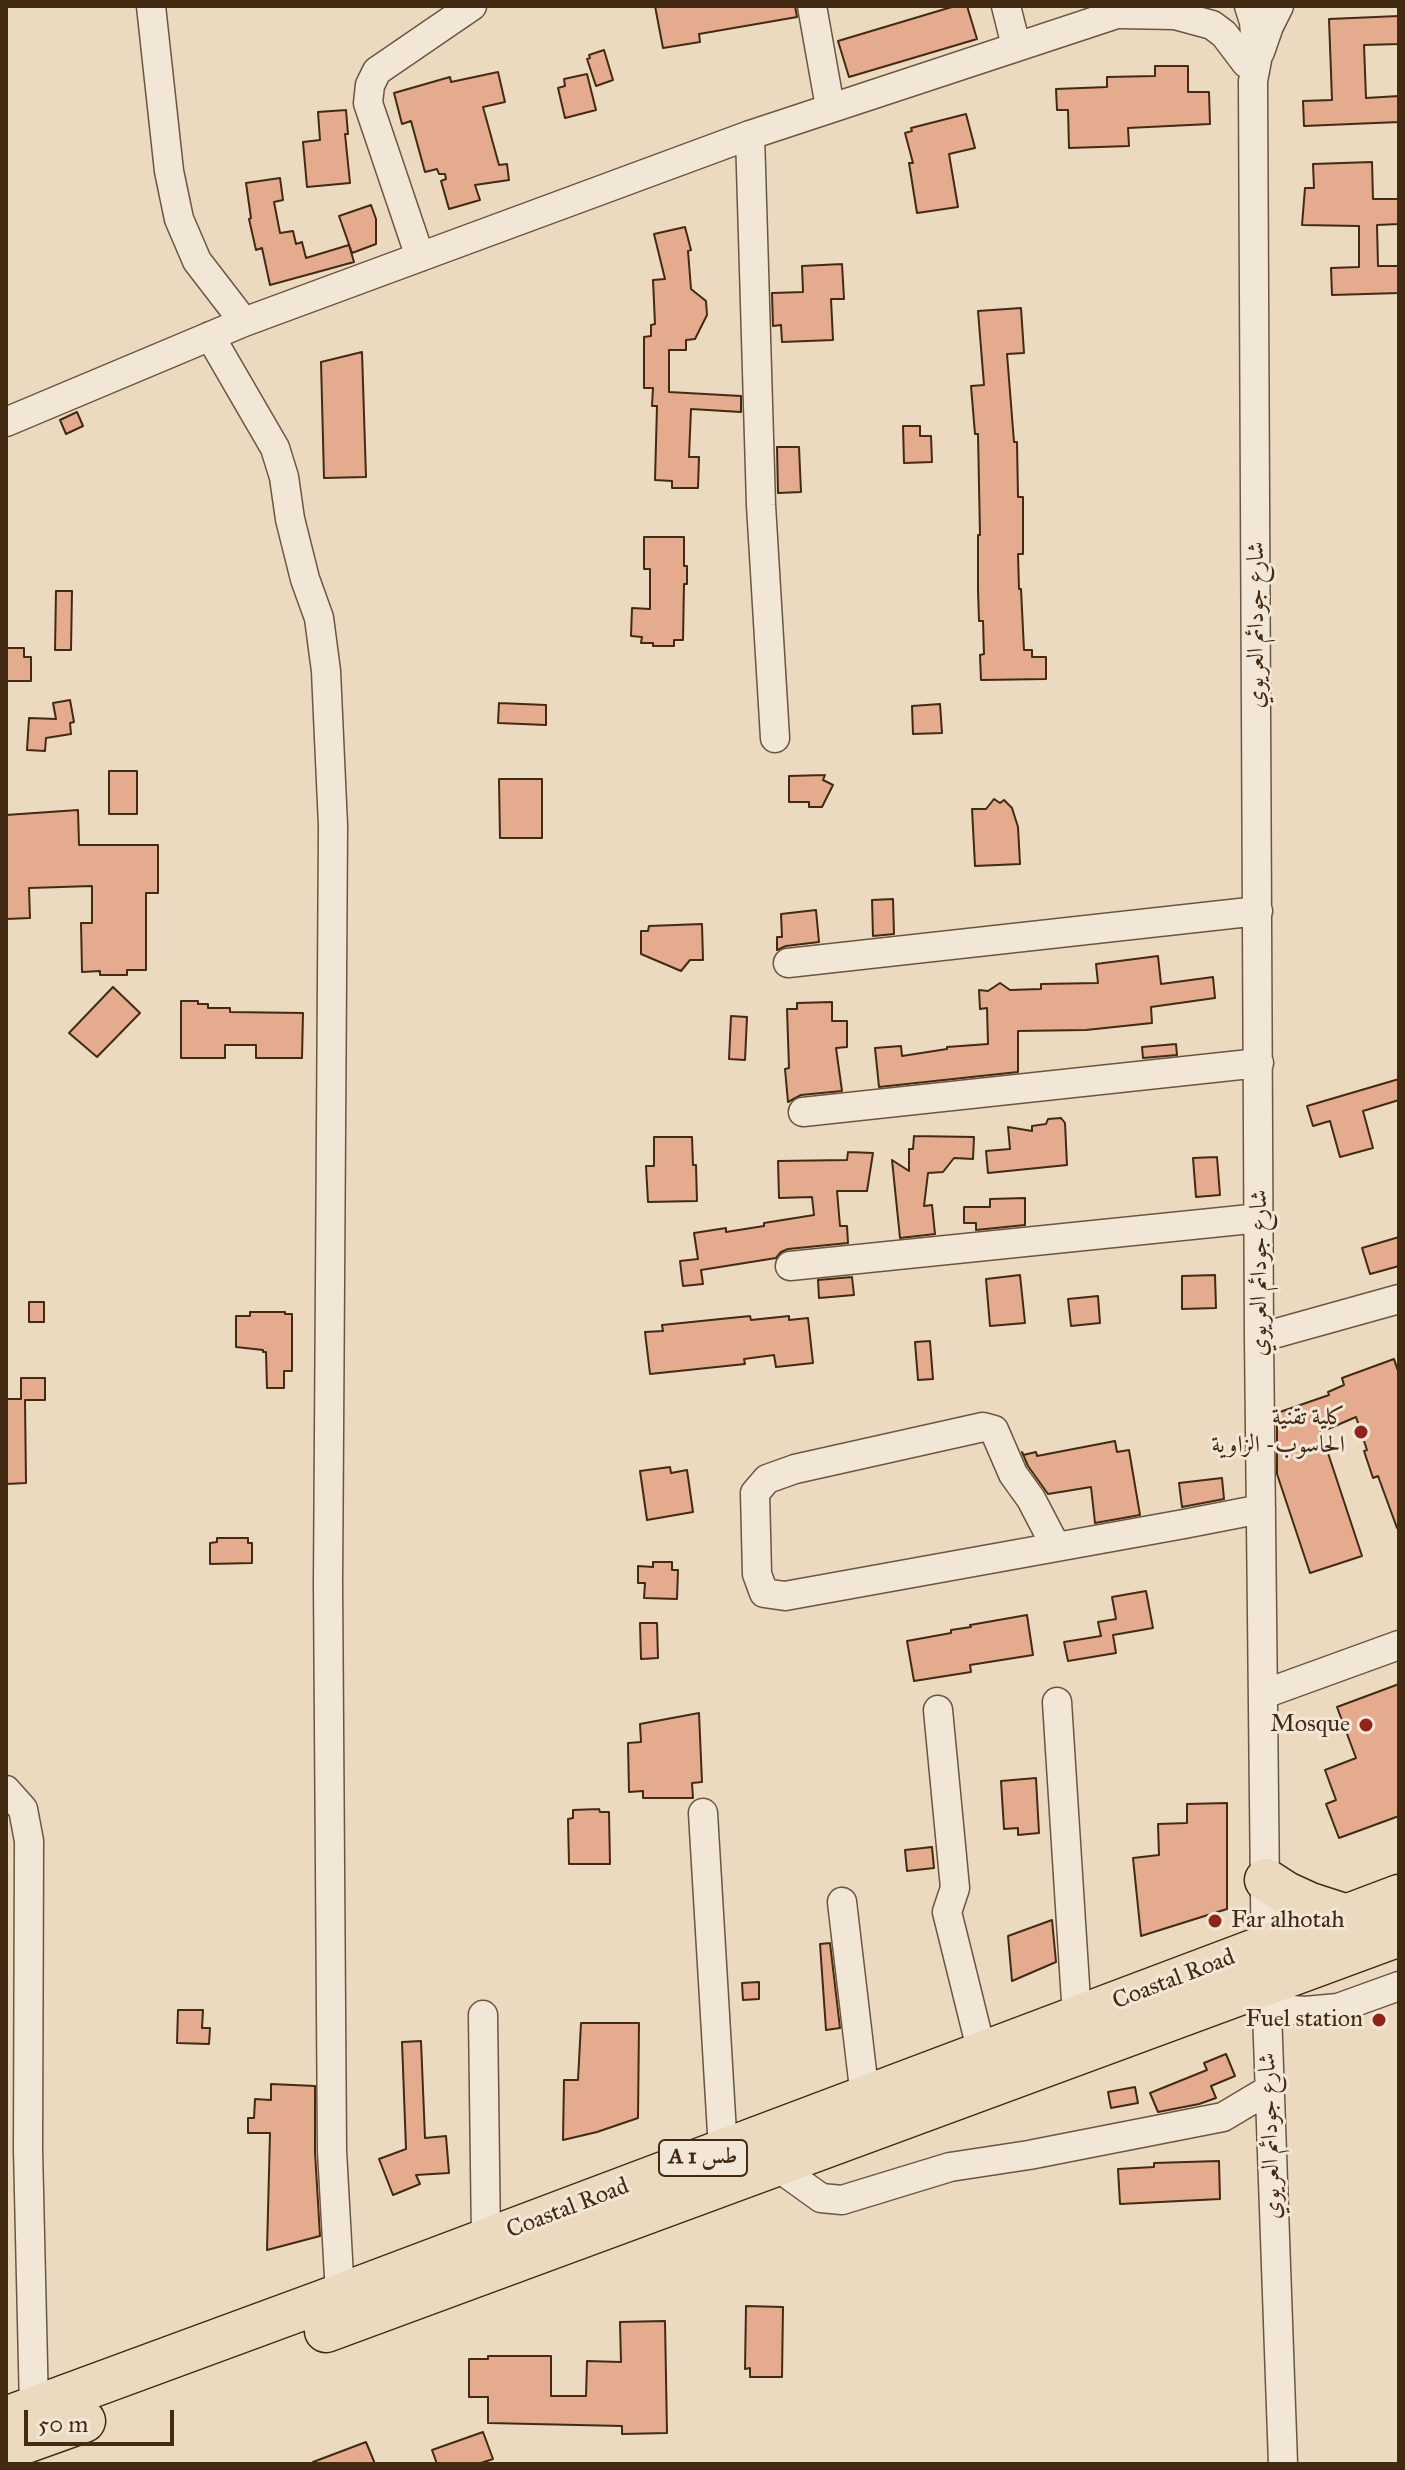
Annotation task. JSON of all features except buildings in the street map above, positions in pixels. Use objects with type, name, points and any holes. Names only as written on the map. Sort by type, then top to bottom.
[{"type":"highway","points":[[1266,1880],[1310,1904],[1347,1916]]},
{"type":"highway","name":"Coastal Road","points":[[20,2413],[1077,2017],[1266,1979],[1347,1916],[1399,1896]]},
{"type":"highway","name":"Coastal Road","points":[[6,2449],[775,2165],[1266,1979],[1399,1935]]},
{"type":"street","points":[[151,6],[169,171],[179,219],[197,261],[244,322]]},
{"type":"street","points":[[420,257],[368,103],[370,85],[377,71],[472,6]]},
{"type":"street","points":[[812,6],[830,107]]},
{"type":"street","points":[[1006,6],[1016,46]]},
{"type":"street","points":[[1226,6],[1252,68]]},
{"type":"street","points":[[1249,6],[1254,22],[1252,68]]},
{"type":"street","points":[[1252,68],[1279,6]]},
{"type":"street","points":[[6,422],[244,322],[750,135],[1128,10],[1175,15],[1212,25],[1224,34],[1252,68]]},
{"type":"street","name":"شارع جودائم العريوي","points":[[1252,68],[1266,1979],[1283,2464]]},
{"type":"street","points":[[750,135],[761,505],[775,738]]},
{"type":"street","points":[[210,336],[275,448],[305,579],[319,618],[326,671],[333,826],[328,1567],[332,2151],[340,2295]]},
{"type":"street","points":[[788,963],[1258,911]]},
{"type":"street","points":[[803,1112],[1259,1063]]},
{"type":"street","points":[[790,1266],[1260,1218]]},
{"type":"street","points":[[1259,1338],[1399,1299]]},
{"type":"street","points":[[1056,1547],[1031,1499],[1013,1474],[994,1430],[983,1427],[795,1469],[767,1479],[755,1493],[757,1574],[764,1593],[785,1596],[1056,1547],[1261,1509]]},
{"type":"street","points":[[1264,1694],[1399,1645]]},
{"type":"street","points":[[1057,1702],[1077,2017]]},
{"type":"street","points":[[938,1710],[955,1888],[947,1912],[982,2053]]},
{"type":"street","points":[[6,1790],[23,1809],[29,1841],[17,2144],[20,2413]]},
{"type":"street","points":[[703,1813],[723,2150]]},
{"type":"street","points":[[842,1902],[865,2097]]},
{"type":"street","points":[[1266,1979],[1305,2011],[1338,2008],[1399,1986]]},
{"type":"street","points":[[483,2015],[486,2240]]},
{"type":"street","points":[[775,2165],[821,2198],[842,2200],[950,2167],[1029,2155],[1223,2117],[1270,2089]]},
{"type":"place","name":"كلية تقنية الحاسوب- الزاوية","points":[[1361,1432]]},
{"type":"place","name":"Mosque","points":[[1366,1725]]},
{"type":"place","name":"Far alhotah","points":[[1215,1921]]},
{"type":"place","name":"Fuel station","points":[[1379,2020]]}]
